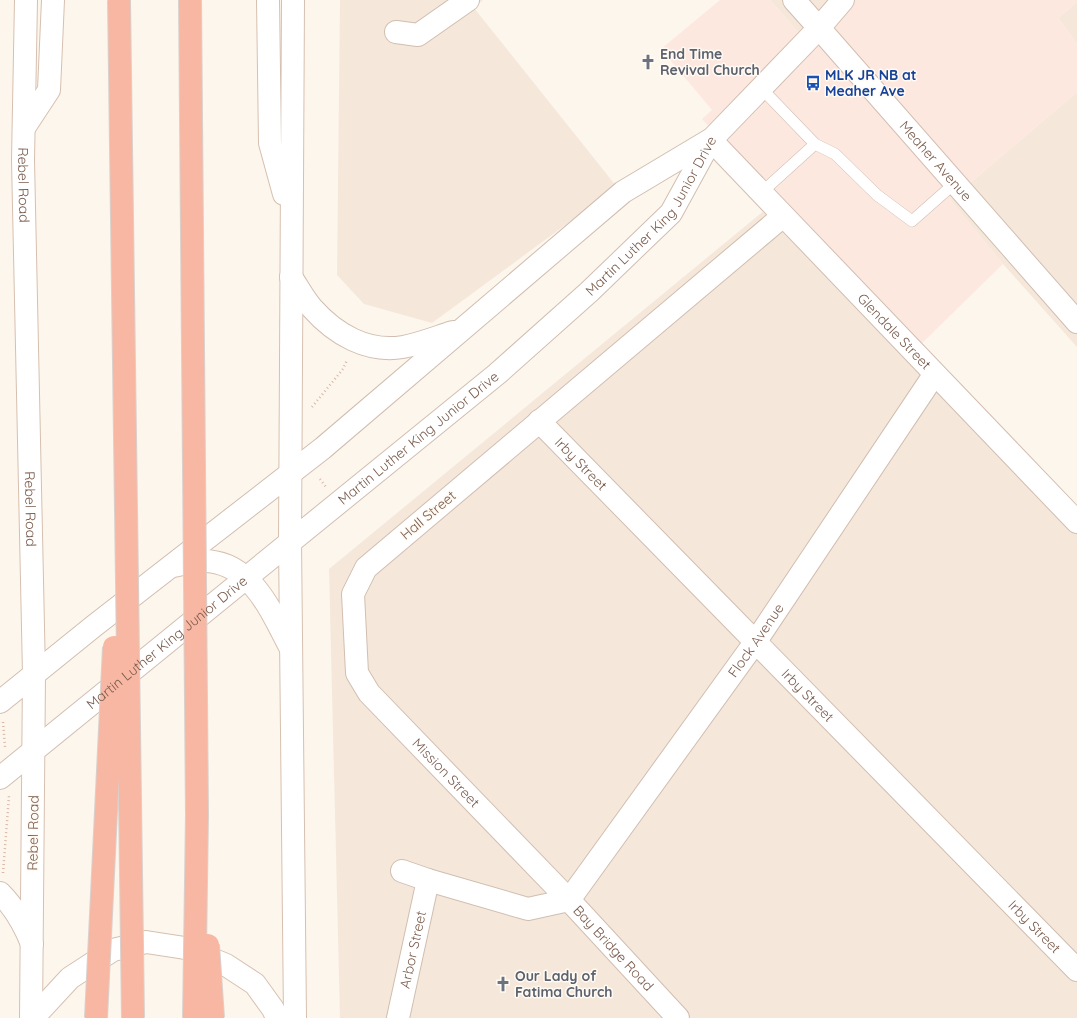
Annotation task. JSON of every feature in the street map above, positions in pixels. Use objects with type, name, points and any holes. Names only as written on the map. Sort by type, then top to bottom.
[{"type":"highway","points":[[119,0],[133,1018]]},
{"type":"highway","points":[[190,0],[197,816],[194,1018]]},
{"type":"highway","points":[[96,1018],[124,432]]},
{"type":"highway","points":[[197,816],[213,1018]]},
{"type":"street","name":"Rebel Road","points":[[26,0],[23,160],[34,674],[32,1018]]},
{"type":"street","points":[[24,128],[49,90],[53,0]]},
{"type":"street","points":[[268,0],[270,143],[291,216]]},
{"type":"street","points":[[293,0],[291,216],[292,473],[290,542],[295,1018]]},
{"type":"street","points":[[396,32],[418,35],[468,0]]},
{"type":"street","name":"Meaher Avenue","points":[[794,0],[1077,322]]},
{"type":"street","points":[[711,140],[819,28],[843,0]]},
{"type":"street","name":"Glendale Street","points":[[711,140],[934,375],[1077,522]]},
{"type":"street","name":"Martin Luther King Junior Drive","points":[[1,710],[34,674],[292,473],[623,192],[711,140]]},
{"type":"street","name":"Martin Luther King Junior Drive","points":[[4,787],[34,750],[497,374],[589,292],[671,213],[711,140]]},
{"type":"street","name":"Hall Street","points":[[355,629],[353,594],[366,568],[783,216]]},
{"type":"street","points":[[291,277],[311,307],[330,326],[353,341],[382,348],[403,347],[462,329]]},
{"type":"street","name":"Flock Avenue","points":[[569,900],[756,641],[934,375]]},
{"type":"street","name":"Irby Street","points":[[539,421],[1077,970]]},
{"type":"street","points":[[173,566],[203,561],[226,564],[246,577],[261,594],[292,650]]},
{"type":"street","name":"Mission Street","points":[[355,629],[357,673],[369,693],[569,900]]},
{"type":"street","name":"Bay Bridge Road","points":[[402,871],[528,909],[569,900],[678,1018]]},
{"type":"street","name":"Arbor Street","points":[[398,1018],[428,880]]},
{"type":"street","points":[[1,885],[24,924],[32,944]]},
{"type":"street","points":[[32,1018],[70,978],[113,950],[146,942],[185,948],[226,965],[255,984],[273,1009],[277,1018]]},
{"type":"lane","points":[[761,88],[814,144],[835,154],[877,195],[912,221],[955,183]]},
{"type":"lane","points":[[761,193],[814,144]]},
{"type":"path","points":[[311,409],[343,369],[349,354]]},
{"type":"path","points":[[1,710],[6,749]]},
{"type":"path","points":[[1,885],[4,870],[4,787]]},
{"type":"shaded area","points":[[340,0],[483,0],[474,8],[617,187],[432,323],[364,304],[337,275]]},
{"type":"shaded area","points":[[720,0],[770,0],[811,47],[853,0],[1077,0],[1077,2],[1058,18],[1077,44],[1077,92],[950,200],[1003,264],[916,349],[702,119],[712,110],[661,49]]},
{"type":"shaded area","points":[[770,0],[853,0],[811,47]]},
{"type":"shaded area","points":[[1077,2],[1077,44],[1058,18]]},
{"type":"shaded area","points":[[1077,92],[1077,347],[1003,264],[950,200]]},
{"type":"shaded area","points":[[777,200],[1077,511],[1077,1018],[340,1018],[329,569]]},
{"type":"place","name":"End Time Revival Church","points":[[648,62]]},
{"type":"place","name":"MLK JR NB at Meaher Ave","points":[[813,83]]},
{"type":"place","name":"Our Lady of Fatima Church","points":[[503,984]]}]
